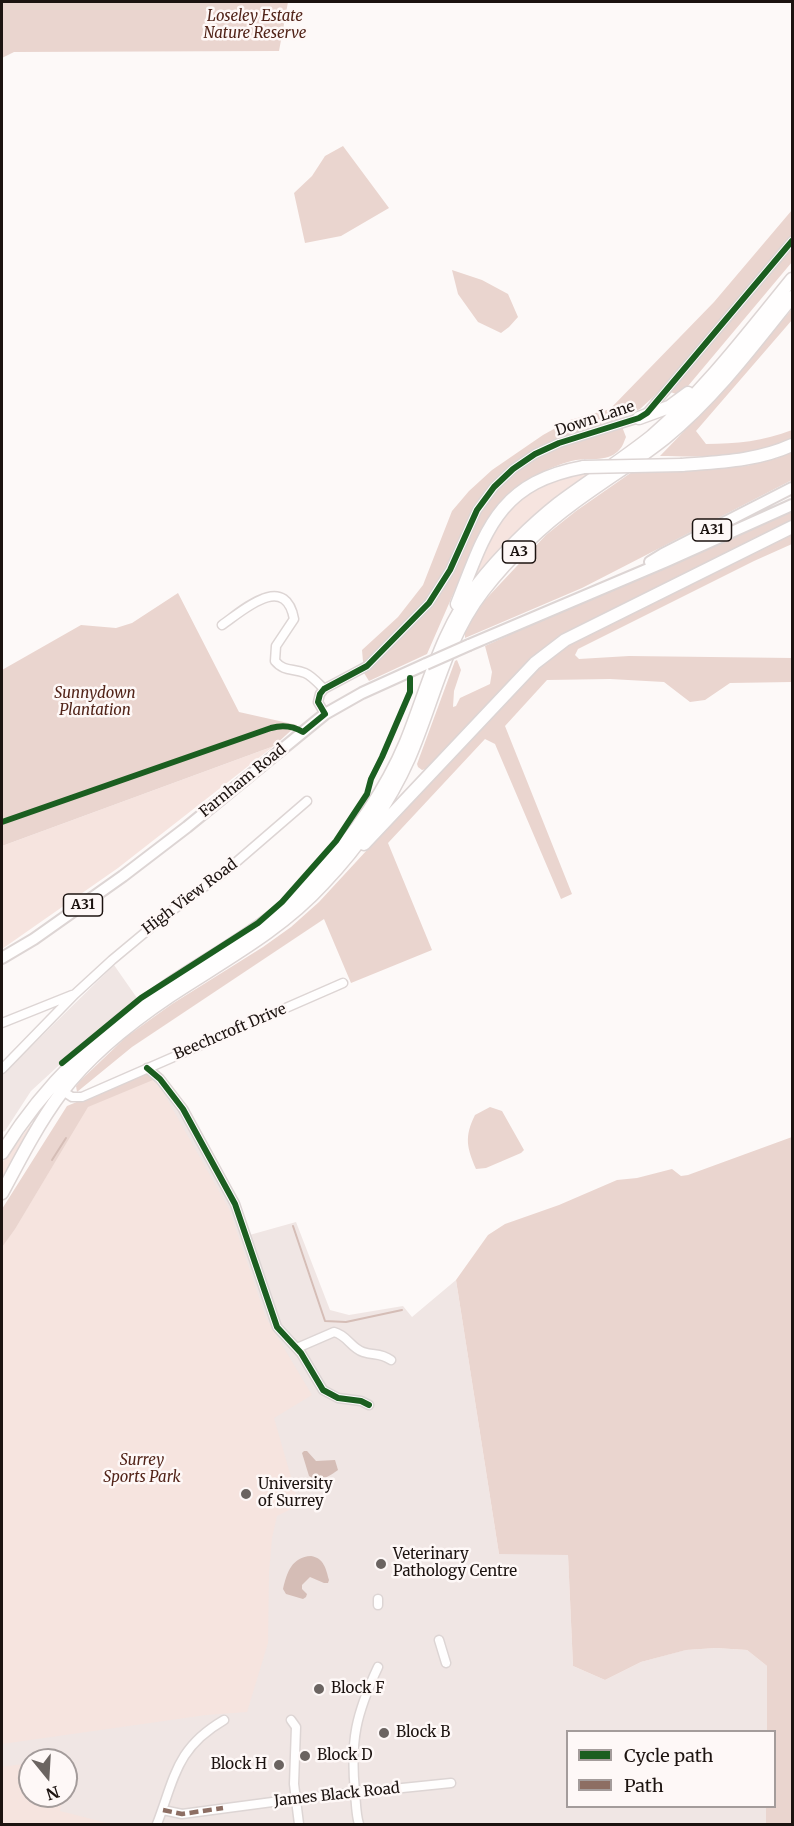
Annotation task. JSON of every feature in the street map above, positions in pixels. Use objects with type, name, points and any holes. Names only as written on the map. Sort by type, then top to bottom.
[{"type":"highway","name":"A3","points":[[2,1193],[58,1087],[83,1052],[113,1025],[268,920],[318,875],[364,816],[395,765],[425,693],[443,641],[471,592],[498,562],[557,505],[627,456],[665,424],[697,392],[792,279]]},
{"type":"highway","name":"A3","points":[[332,874],[364,836],[398,780],[415,744],[453,643],[470,609],[485,589],[560,513],[644,454],[686,419],[728,375],[792,297]]},
{"type":"highway","points":[[639,418],[669,407],[684,396],[745,336]]},
{"type":"highway","points":[[443,641],[484,535],[498,513],[518,493],[537,481],[557,472],[584,467],[682,465],[743,460],[792,445]]},
{"type":"highway","name":"A3","points":[[3,1147],[58,1087],[121,1032],[169,997],[267,933],[299,907],[385,824],[535,663],[549,651],[565,640],[792,527]]},
{"type":"main road","name":"Farnham Road","points":[[632,574],[663,554],[792,488]]},
{"type":"main road","name":"Farnham Road","points":[[2,958],[34,939],[131,870],[195,821],[325,714],[362,693],[426,664],[792,505]]},
{"type":"street","name":"Down Lane","points":[[324,689],[367,666],[429,603],[450,570],[477,510],[495,487],[535,454],[559,443],[639,418],[652,410],[792,241]]},
{"type":"street","points":[[222,625],[261,598],[269,596],[284,601],[292,611],[294,619],[276,646],[274,661],[286,670],[305,673],[324,689],[318,702],[325,714]]},
{"type":"street","name":"High View Road","points":[[2,1069],[75,994],[139,937],[227,870],[307,801]]},
{"type":"street","name":"Beechcroft Drive","points":[[58,1087],[72,1097],[82,1097],[344,984]]},
{"type":"street","name":"High View Road","points":[[2,1023],[75,994]]},
{"type":"street","points":[[46,1005],[53,1016]]},
{"type":"street","points":[[147,1068],[159,1079],[181,1107],[226,1186],[244,1226],[275,1324],[297,1348],[323,1390],[338,1398],[361,1401],[369,1405]]},
{"type":"street","points":[[297,1348],[334,1332],[344,1336],[362,1352],[381,1353],[391,1360]]},
{"type":"street","points":[[440,1640],[447,1663]]},
{"type":"street","points":[[359,1824],[352,1767],[356,1728],[359,1711],[378,1667]]},
{"type":"street","points":[[157,1824],[183,1756],[192,1744],[224,1720]]},
{"type":"street","points":[[291,1720],[296,1727],[295,1799],[299,1824]]},
{"type":"street","name":"James Black Road","points":[[163,1810],[182,1814],[355,1792],[451,1783]]},
{"type":"shaded area","points":[[114,965],[137,998],[92,1035],[31,1091],[5,1131],[2,1132],[2,1075]]},
{"type":"shaded area","name":"University of Surrey","points":[[163,1075],[236,1207],[246,1236],[296,1222],[330,1310],[349,1315],[403,1306],[412,1317],[456,1280],[499,1554],[568,1554],[573,1666],[605,1680],[641,1662],[685,1650],[716,1648],[747,1650],[767,1666],[767,1730],[566,1730],[566,1808],[766,1808],[766,1824],[2,1824],[2,1225],[70,1112]]},
{"type":"shaded area","points":[[307,1451],[316,1461],[335,1460],[338,1470],[320,1479],[309,1476],[302,1453]]},
{"type":"shaded area","points":[[311,1556],[319,1559],[324,1565],[328,1583],[310,1577],[302,1585],[302,1589],[307,1594],[306,1597],[303,1599],[286,1594],[283,1589],[291,1566],[299,1559]]},
{"type":"green space","name":"Loseley Estate Nature Reserve","points":[[2,2],[288,2],[279,51],[14,52],[2,58]]},
{"type":"green space","points":[[343,146],[389,208],[341,236],[305,243],[294,193],[312,176],[325,156]]},
{"type":"green space","points":[[792,210],[792,262],[688,386],[676,394],[662,389],[640,409],[619,419],[626,437],[616,453],[600,459],[576,460],[546,470],[524,482],[506,498],[482,528],[427,654],[369,681],[364,673],[362,650],[398,617],[423,585],[452,511],[469,491],[492,470],[543,435],[570,420],[610,409],[714,302]]},
{"type":"green space","points":[[452,270],[482,280],[508,294],[518,317],[501,333],[478,322],[458,294]]},
{"type":"green space","points":[[792,309],[792,320],[696,431],[706,444],[750,441],[792,430],[792,438],[743,453],[711,456],[660,456],[720,394]]},
{"type":"green space","points":[[792,452],[792,480],[582,588],[465,638],[465,629],[485,600],[546,535],[632,472],[746,466]]},
{"type":"green space","points":[[592,473],[468,588],[487,543],[510,508],[526,495],[544,485],[566,477]]},
{"type":"green space","points":[[792,507],[792,520],[546,647],[524,666],[426,769],[422,770],[418,767],[417,764],[455,661],[457,660],[461,670],[454,691],[453,707],[460,698],[490,684],[492,672],[485,646]]},
{"type":"green space","points":[[792,529],[792,544],[578,649],[575,655],[579,659],[629,656],[792,658],[792,682],[730,683],[705,700],[690,702],[664,682],[610,679],[547,680],[505,726],[572,894],[561,899],[495,744],[485,739],[388,843],[432,950],[351,983],[324,919],[132,1047],[77,1092],[76,1086],[81,1080],[126,1037],[172,1004],[263,947],[291,927],[319,902],[511,694],[559,647]]},
{"type":"green space","name":"Sunnydown Plantation","points":[[178,593],[239,712],[297,725],[274,746],[2,846],[2,670],[81,625],[116,628],[132,623]]},
{"type":"green space","points":[[274,746],[118,868],[2,949],[2,846]]},
{"type":"green space","points":[[146,1073],[153,1080],[88,1107],[2,1247],[2,1209],[67,1106]]},
{"type":"green space","name":"Surrey Sports Park","points":[[152,1079],[163,1092],[229,1209],[266,1318],[312,1395],[274,1418],[299,1505],[277,1516],[272,1538],[268,1643],[247,1712],[206,1715],[2,1744],[2,1225],[70,1112]]},
{"type":"green space","points":[[490,1107],[502,1111],[524,1150],[486,1168],[476,1169],[470,1155],[469,1130],[475,1115]]},
{"type":"green space","points":[[31,1124],[33,1126],[2,1183],[2,1163]]},
{"type":"green space","points":[[792,1137],[792,1824],[766,1824],[766,1808],[776,1808],[776,1730],[767,1730],[767,1666],[747,1650],[716,1648],[686,1650],[641,1662],[605,1680],[573,1666],[568,1555],[499,1554],[456,1280],[488,1235],[505,1224],[559,1205],[617,1180],[637,1178],[672,1169],[681,1176]]},
{"type":"green space","points":[[18,1765],[18,1808],[61,1808],[60,1811],[111,1824],[2,1824],[2,1767]]},
{"type":"waterway","points":[[52,1160],[66,1138]]},
{"type":"waterway","points":[[293,1226],[325,1321],[346,1322],[402,1310]]},
{"type":"marked path","points":[[163,1810],[182,1814],[223,1808]]},
{"type":"cycle path","points":[[2,822],[271,728],[287,727],[303,732],[325,714],[318,702],[324,689],[367,666],[429,603],[450,570],[477,510],[494,487],[513,469],[535,454],[559,443],[639,418],[647,413],[792,241]]},
{"type":"cycle path","points":[[62,1063],[141,998],[258,923],[282,902],[336,841],[367,794],[371,779],[410,692],[410,678]]},
{"type":"cycle path","points":[[147,1068],[160,1079],[183,1109],[235,1204],[277,1327],[301,1353],[323,1390],[338,1398],[361,1401],[369,1405]]},
{"type":"place","name":"University of Surrey","points":[[246,1494]]},
{"type":"place","name":"Veterinary Pathology Centre","points":[[381,1564]]},
{"type":"place","name":"Block F","points":[[319,1689]]},
{"type":"place","name":"Block B","points":[[384,1733]]},
{"type":"place","name":"Block D","points":[[305,1756]]},
{"type":"place","name":"Block H","points":[[279,1765]]}]
